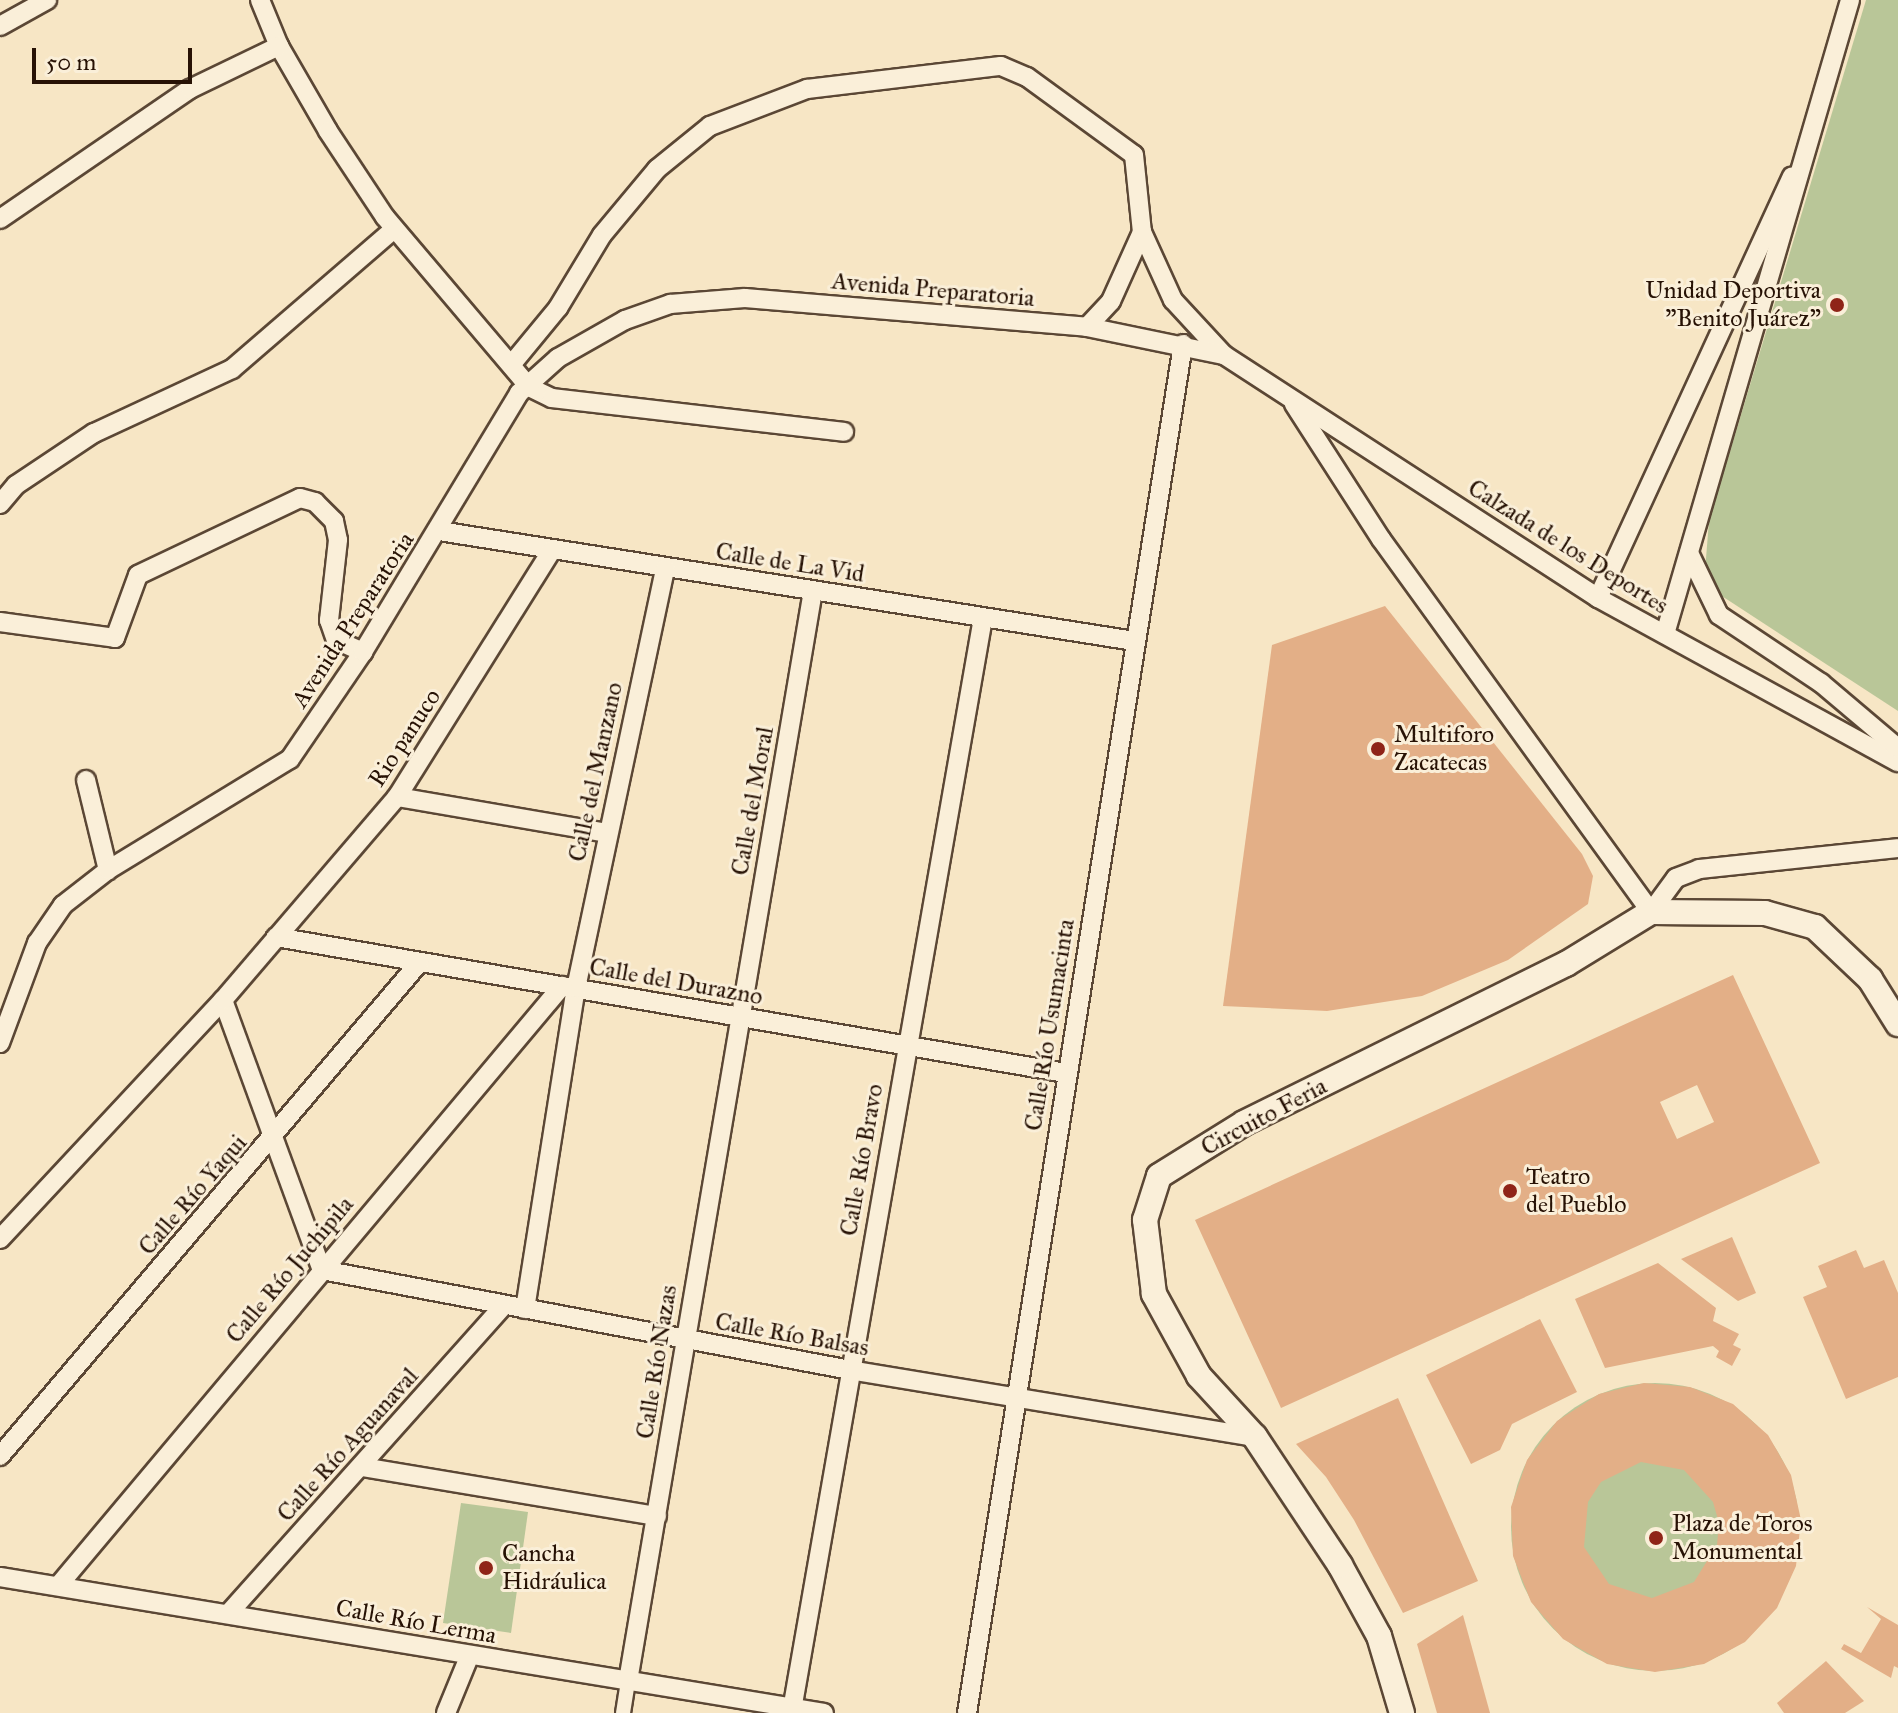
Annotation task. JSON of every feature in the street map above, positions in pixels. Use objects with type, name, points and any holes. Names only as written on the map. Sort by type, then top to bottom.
[{"type":"street","points":[[0,26],[47,0]]},
{"type":"street","points":[[260,0],[279,46],[394,229],[529,387],[552,398],[844,432]]},
{"type":"street","points":[[1665,634],[1818,120],[1850,0]]},
{"type":"street","points":[[0,219],[190,89],[279,46]]},
{"type":"street","points":[[511,365],[558,308],[602,235],[657,169],[710,126],[807,89],[1001,66],[1027,77],[1134,155],[1142,232],[1173,300],[1224,355]]},
{"type":"street","points":[[1598,598],[1818,120]]},
{"type":"street","points":[[0,504],[16,485],[94,433],[232,369],[394,229]]},
{"type":"street","points":[[1087,327],[1111,301],[1142,232]]},
{"type":"street","name":"Avenida Preparatoria","points":[[0,1043],[50,920],[108,870],[290,759],[363,652],[439,531],[519,393],[558,358],[625,320],[670,304],[745,298],[1087,327],[1183,344],[1224,355]]},
{"type":"street","name":"Calle Río Usumacinta","points":[[967,1713],[1183,344]]},
{"type":"street","name":"Calzada de los Deportes","points":[[1224,355],[1598,598],[1898,762]]},
{"type":"street","points":[[1290,399],[1381,539],[1651,912]]},
{"type":"street","points":[[0,622],[115,638],[138,575],[300,498],[315,502],[334,521],[338,540],[329,620],[336,640],[363,652]]},
{"type":"street","name":"Calle de La Vid","points":[[439,531],[1134,641]]},
{"type":"street","name":"Rio panuco","points":[[0,1239],[223,1000],[397,797],[552,550]]},
{"type":"street","points":[[1689,553],[1719,615],[1821,683],[1898,748]]},
{"type":"street","name":"Calle del Manzano","points":[[569,987],[608,833],[665,568]]},
{"type":"street","name":"Calle del Moral","points":[[740,1019],[813,591]]},
{"type":"street","name":"Calle Río Bravo","points":[[792,1710],[983,618]]},
{"type":"street","points":[[86,780],[108,870]]},
{"type":"street","points":[[397,797],[608,833]]},
{"type":"street","points":[[1651,912],[1676,878],[1699,869],[1898,848]]},
{"type":"street","points":[[1651,912],[1765,913],[1815,927],[1870,979],[1898,1024]]},
{"type":"street","name":"Circuito Feria","points":[[1402,1713],[1379,1636],[1340,1565],[1255,1437],[1199,1376],[1154,1294],[1145,1220],[1159,1176],[1244,1123],[1566,964],[1651,912]]},
{"type":"street","name":"Calle del Durazno","points":[[276,937],[1066,1073]]},
{"type":"street","name":"Calle Río Yaqui","points":[[0,1456],[272,1140],[419,963]]},
{"type":"street","points":[[525,1309],[569,987]]},
{"type":"street","name":"Calle Río Juchipila","points":[[58,1586],[322,1270],[569,987]]},
{"type":"street","points":[[223,1000],[322,1270]]},
{"type":"street","name":"Calle Río Nazas","points":[[623,1713],[683,1340],[740,1019]]},
{"type":"street","name":"Calle Río Balsas","points":[[322,1270],[850,1370],[1255,1437]]},
{"type":"street","name":"Calle Río Aguanaval","points":[[228,1614],[363,1467],[503,1306]]},
{"type":"street","points":[[363,1467],[657,1516]]},
{"type":"street","name":"Calle Río Lerma","points":[[0,1577],[469,1657],[824,1713]]},
{"type":"street","points":[[446,1713],[469,1657]]},
{"type":"green space","name":"Unidad Deportiva \"Benito Juárez\"","points":[[1866,0],[1898,0],[1898,711],[1708,587],[1705,571],[1709,521]]},
{"type":"green space","name":"Plaza de Toros Monumental","points":[[1655,1383],[1683,1386],[1710,1394],[1757,1425],[1788,1472],[1796,1499],[1799,1527],[1796,1555],[1788,1582],[1757,1629],[1710,1660],[1683,1668],[1655,1671],[1627,1668],[1600,1660],[1553,1629],[1522,1582],[1514,1555],[1511,1527],[1514,1499],[1522,1472],[1553,1425],[1600,1394],[1627,1386]]},
{"type":"green space","name":"Cancha Hidráulica","points":[[461,1503],[528,1512],[511,1633],[443,1623]]},
{"type":"building","name":"Multiforo Zacatecas","points":[[1385,606],[1582,854],[1593,876],[1588,904],[1508,960],[1422,996],[1327,1011],[1223,1006],[1272,645]]},
{"type":"building","points":[[1733,975],[1820,1163],[1281,1408],[1195,1220]],"holes":[[[1697,1085],[1714,1122],[1677,1139],[1660,1102]]]},
{"type":"building","points":[[1732,1237],[1756,1293],[1738,1301],[1681,1259]]},
{"type":"building","points":[[1856,1250],[1864,1268],[1884,1260],[1898,1293],[1898,1377],[1846,1399],[1803,1297],[1827,1287],[1818,1266]]},
{"type":"building","points":[[1658,1263],[1716,1308],[1713,1321],[1739,1334],[1733,1345],[1741,1349],[1732,1366],[1716,1357],[1719,1351],[1713,1346],[1605,1368],[1575,1299]]},
{"type":"building","points":[[1540,1319],[1577,1392],[1512,1424],[1500,1450],[1471,1464],[1426,1375]]},
{"type":"building","name":"Plaza de Toros Monumental","points":[[1644,1383],[1690,1387],[1733,1404],[1768,1435],[1791,1475],[1801,1520],[1796,1566],[1777,1608],[1745,1642],[1704,1664],[1655,1672],[1607,1664],[1563,1639],[1531,1602],[1513,1556],[1511,1507],[1527,1460],[1557,1421],[1599,1394]],"holes":[[[1641,1462],[1684,1470],[1713,1502],[1719,1523],[1717,1545],[1694,1582],[1652,1598],[1609,1584],[1584,1547],[1588,1502],[1601,1482]]]},
{"type":"building","points":[[1398,1398],[1478,1581],[1403,1613],[1354,1520],[1326,1477],[1296,1444]]},
{"type":"building","points":[[1867,1607],[1898,1625],[1898,1668],[1894,1666],[1891,1678],[1841,1649],[1844,1644],[1861,1653],[1881,1619]]},
{"type":"building","points":[[1463,1615],[1490,1713],[1437,1713],[1417,1644]]},
{"type":"building","points":[[1826,1661],[1864,1701],[1845,1713],[1784,1713],[1777,1703]]},
{"type":"place","name":"Unidad Deportiva \"Benito Juárez\"","points":[[1837,305]]},
{"type":"place","name":"Multiforo Zacatecas","points":[[1378,749]]},
{"type":"place","name":"Teatro del Pueblo","points":[[1510,1191]]},
{"type":"place","name":"Plaza de Toros Monumental","points":[[1656,1538]]},
{"type":"place","name":"Cancha Hidráulica","points":[[486,1568]]}]
